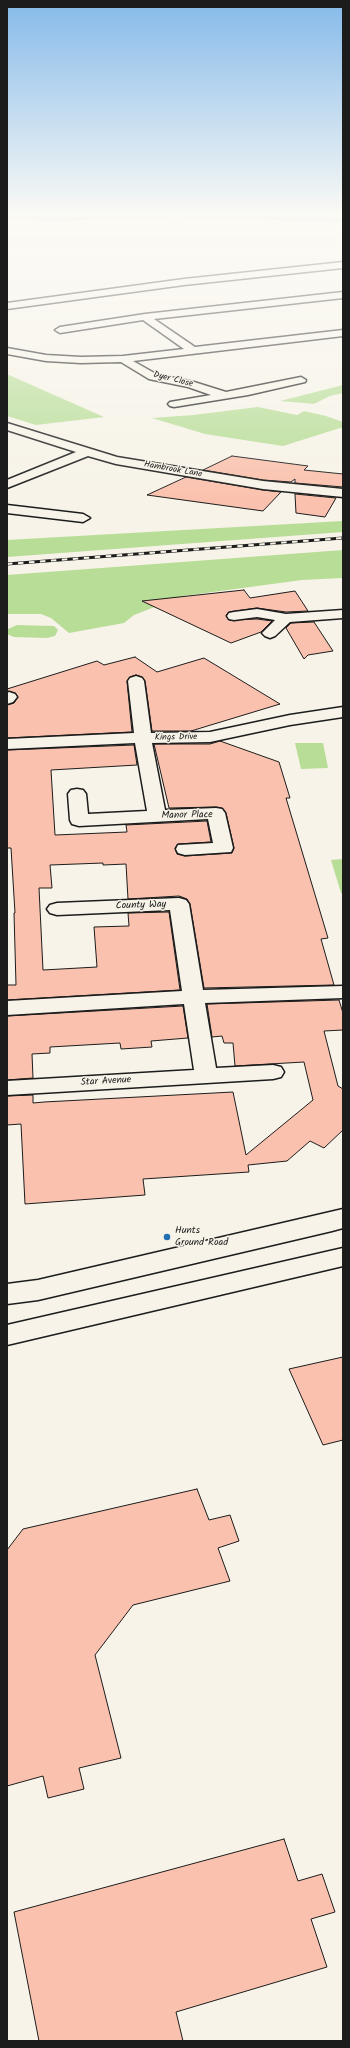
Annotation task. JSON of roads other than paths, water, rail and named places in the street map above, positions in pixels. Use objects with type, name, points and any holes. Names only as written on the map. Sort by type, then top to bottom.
[{"type":"street","points":[[60,330],[145,317],[221,309]]},
{"type":"street","points":[[145,317],[192,350]]},
{"type":"street","points":[[7,351],[46,358],[74,360],[123,359],[192,350],[341,335]]},
{"type":"street","name":"Dyer Close","points":[[123,359],[153,377],[190,384],[226,395]]},
{"type":"street","points":[[174,404],[301,380]]},
{"type":"street","name":"Hambrook Lane","points":[[7,426],[87,452],[194,474],[263,485],[343,493]]},
{"type":"street","points":[[7,484],[87,452]]},
{"type":"street","points":[[7,509],[84,518]]},
{"type":"street","points":[[241,611],[286,618],[343,614]]},
{"type":"street","points":[[270,633],[286,618]]},
{"type":"street","name":"Manor Place","points":[[136,681],[143,738],[157,816]]},
{"type":"street","name":"Kings Drive","points":[[7,744],[143,738],[210,737],[290,720],[343,712]]},
{"type":"street","name":"Manor Place","points":[[77,794],[79,820],[216,813],[224,848],[185,849]]},
{"type":"street","name":"County Way","points":[[57,909],[179,904],[193,997]]},
{"type":"street","points":[[7,1008],[193,997],[343,992]]},
{"type":"street","points":[[193,997],[206,1076]]},
{"type":"street","name":"Star Avenue","points":[[7,1088],[273,1072]]},
{"type":"street","points":[[7,1294],[38,1290],[332,1222],[343,1218]]},
{"type":"street","points":[[7,1335],[343,1258]]},
{"type":"railway","points":[[7,564],[343,538]]},
{"type":"place","name":"Hunts Ground Road","points":[[167,1237]]}]
